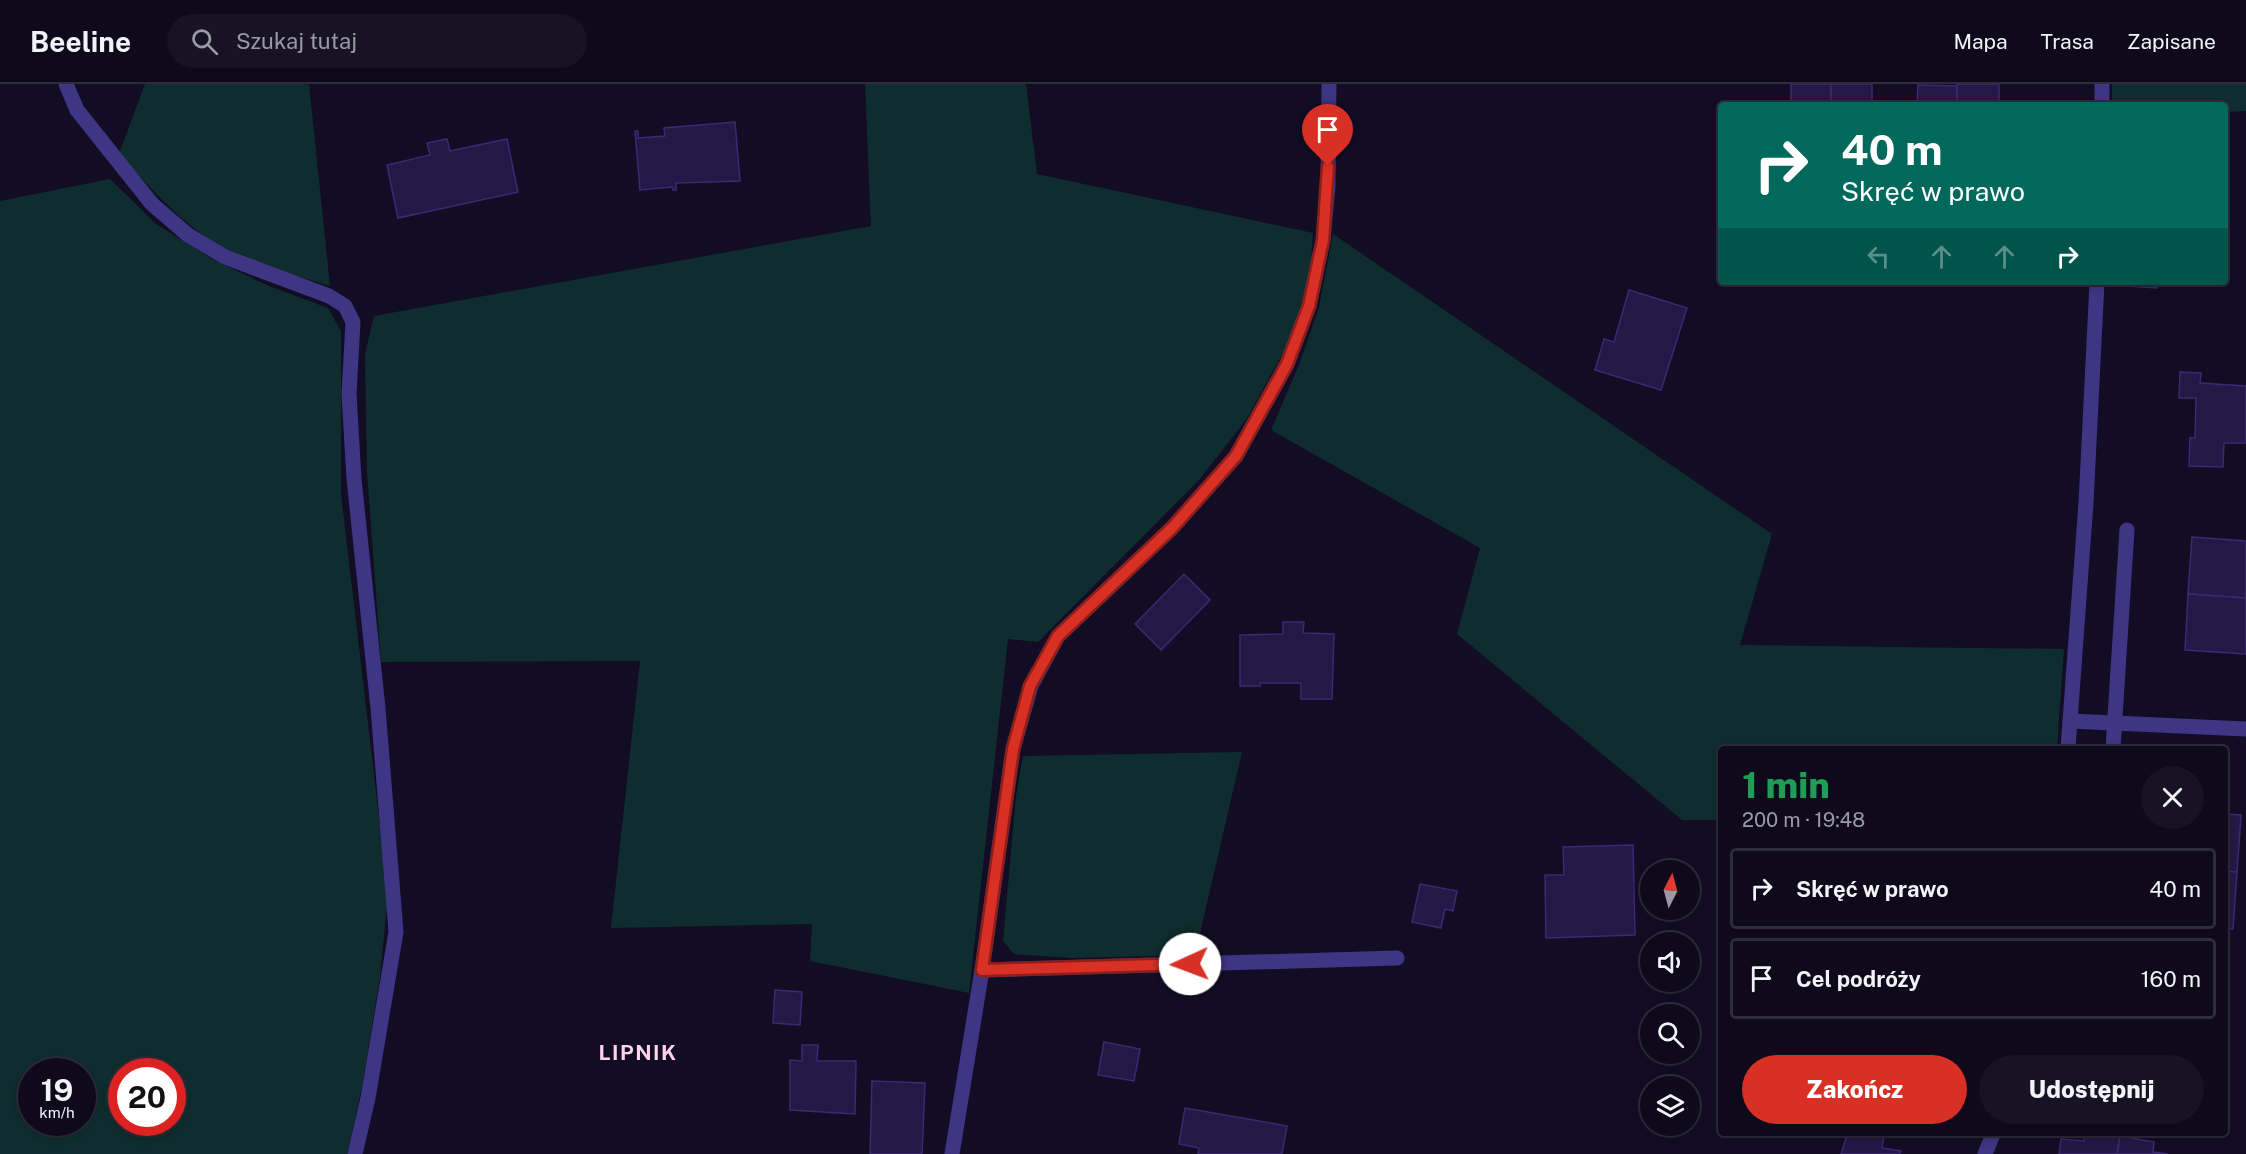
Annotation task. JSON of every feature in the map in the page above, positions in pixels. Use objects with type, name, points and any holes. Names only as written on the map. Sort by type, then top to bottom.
[{"type":"lane","points":[[66,84],[77,110],[152,204],[188,235],[225,257],[329,296],[345,306],[353,322],[349,394],[354,479],[378,708],[396,932],[368,1098],[355,1154]]},
{"type":"lane","points":[[952,1154],[982,970],[1013,749],[1030,686],[1058,636],[1172,528],[1236,456],[1287,364],[1309,306],[1323,240],[1328,186],[1329,84]]},
{"type":"lane","points":[[2102,84],[2102,102]]},
{"type":"lane","points":[[2068,746],[2086,503],[2097,285]]},
{"type":"lane","points":[[2113,746],[2127,530]]},
{"type":"lane","points":[[2070,721],[2115,721],[2246,729]]},
{"type":"lane","points":[[982,970],[1397,958]]},
{"type":"lane","points":[[1986,1154],[1993,1136]]},
{"type":"green space","points":[[145,84],[309,84],[330,286],[276,270],[225,249],[210,240],[168,206],[119,154]]},
{"type":"green space","points":[[865,84],[1026,84],[1037,174],[1313,233],[1310,279],[1287,346],[1246,420],[1199,480],[1038,642],[1008,639],[969,993],[810,961],[812,924],[611,928],[640,661],[381,662],[367,472],[365,354],[374,316],[871,226]]},
{"type":"green space","points":[[2112,84],[2246,84],[2246,111],[2228,112],[2228,102],[2112,102]]},
{"type":"green space","points":[[110,179],[156,224],[214,260],[269,286],[328,308],[341,331],[341,494],[388,894],[380,977],[362,1087],[347,1154],[0,1154],[0,201]]},
{"type":"green space","points":[[1333,234],[1772,534],[1740,645],[2064,649],[2057,746],[1718,746],[1718,820],[1682,820],[1457,634],[1480,548],[1271,430],[1299,365],[1319,307]]},
{"type":"green space","points":[[1242,752],[1195,955],[1071,958],[1014,954],[1003,941],[1016,796],[1023,756]]},
{"type":"building","points":[[1791,84],[1831,84],[1831,102],[1791,102]]},
{"type":"building","points":[[1831,84],[1872,84],[1872,102],[1831,102]]},
{"type":"building","points":[[1957,84],[1999,84],[1999,102],[1957,102]]},
{"type":"building","points":[[1918,85],[1957,86],[1957,102],[1917,102]]},
{"type":"building","points":[[735,122],[740,181],[676,183],[676,190],[672,187],[640,190],[635,131],[638,131],[638,138],[665,136],[664,128]]},
{"type":"building","points":[[447,139],[450,151],[507,139],[518,192],[398,218],[387,165],[430,155],[427,143]]},
{"type":"building","points":[[2127,285],[2158,285],[2157,288]]},
{"type":"building","points":[[1629,290],[1687,308],[1661,390],[1595,370],[1604,339],[1614,342]]},
{"type":"building","points":[[2180,372],[2201,373],[2200,383],[2246,386],[2246,443],[2224,443],[2223,467],[2189,466],[2190,438],[2195,438],[2196,398],[2179,398]]},
{"type":"building","points":[[2192,537],[2246,541],[2246,598],[2188,594]]},
{"type":"building","points":[[1184,574],[1210,600],[1161,650],[1135,624]]},
{"type":"building","points":[[2188,594],[2246,598],[2246,654],[2185,650]]},
{"type":"building","points":[[1283,622],[1304,622],[1303,633],[1334,634],[1332,699],[1301,699],[1301,683],[1260,683],[1260,686],[1240,686],[1240,635],[1283,634]]},
{"type":"building","points":[[2228,814],[2241,815],[2237,872],[2228,871]]},
{"type":"building","points":[[1633,845],[1635,935],[1546,938],[1545,875],[1564,875],[1563,847]]},
{"type":"building","points":[[2228,871],[2237,872],[2233,929],[2228,928]]},
{"type":"building","points":[[1420,884],[1457,891],[1453,911],[1445,909],[1441,928],[1412,922]]},
{"type":"building","points":[[775,990],[802,992],[800,1025],[773,1023]]},
{"type":"building","points":[[1104,1042],[1140,1049],[1134,1081],[1098,1075]]},
{"type":"building","points":[[802,1045],[818,1045],[817,1061],[856,1061],[855,1114],[790,1110],[790,1060],[802,1061]]},
{"type":"building","points":[[872,1081],[925,1083],[922,1154],[870,1154]]},
{"type":"building","points":[[1185,1108],[1287,1126],[1282,1154],[1198,1154],[1199,1148],[1179,1144]]},
{"type":"building","points":[[1847,1136],[1884,1136],[1882,1148],[1901,1151],[1900,1154],[1841,1154]]},
{"type":"building","points":[[2085,1136],[2120,1136],[2117,1154],[2059,1154],[2061,1139],[2084,1141]]},
{"type":"building","points":[[2120,1136],[2154,1142],[2153,1152],[2168,1154],[2117,1154]]},
{"type":"district","name":"LIPNIK","points":[[638,1053]]},
{"type":"route","points":[[1190,964],[982,970],[1013,749],[1030,686],[1058,636],[1089,604],[1172,528],[1236,456],[1287,364],[1309,306],[1323,240],[1328,166]]}]
